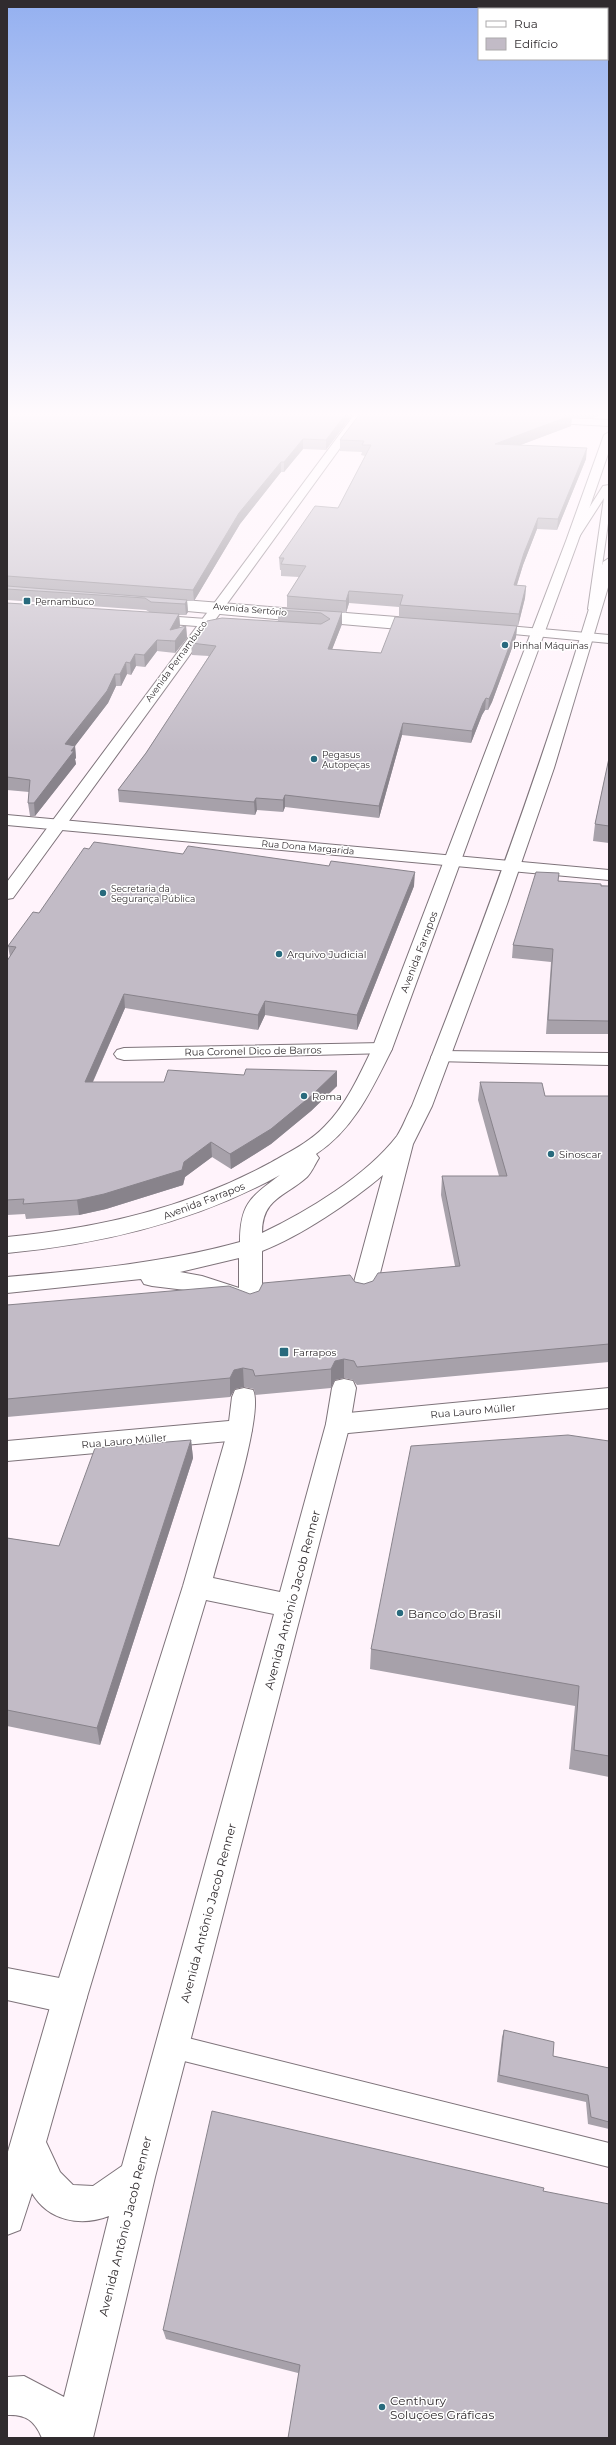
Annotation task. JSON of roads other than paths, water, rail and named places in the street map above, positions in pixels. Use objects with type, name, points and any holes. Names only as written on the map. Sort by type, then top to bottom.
[{"type":"main road","name":"Avenida Pernambuco","points":[[7,894],[277,525]]},
{"type":"main road","name":"Avenida Farrapos","points":[[7,1245],[99,1233],[150,1222],[200,1205],[245,1186],[316,1145],[333,1131],[362,1091],[382,1049],[578,525]]},
{"type":"main road","points":[[363,1293],[404,1141],[422,1106],[513,866],[588,638],[609,562]]},
{"type":"main road","name":"Avenida Sertório","points":[[214,609],[430,629],[310,629],[204,624],[143,610],[214,609]]},
{"type":"main road","points":[[478,632],[537,637],[609,639]]},
{"type":"main road","name":"Rua Dona Margarida","points":[[7,820],[609,875]]},
{"type":"main road","name":"Rua Coronel Dico de Barros","points":[[124,1054],[382,1049]]},
{"type":"main road","points":[[441,1057],[609,1059]]},
{"type":"main road","points":[[7,1284],[111,1276],[178,1264],[251,1246],[296,1224],[338,1198],[369,1175],[404,1141]]},
{"type":"main road","points":[[111,1276],[184,1279],[217,1287],[250,1303],[251,1223],[259,1202],[300,1171],[316,1145]]},
{"type":"main road","name":"Avenida Antônio Jacob Renner","points":[[73,2438],[137,2177],[338,1424],[344,1388]]},
{"type":"main road","points":[[7,2217],[70,1997],[197,1586],[240,1430],[244,1397]]},
{"type":"main road","name":"Rua Lauro Müller","points":[[338,1424],[609,1398]]},
{"type":"main road","name":"Rua Lauro Müller","points":[[7,1451],[240,1430]]},
{"type":"main road","points":[[197,1586],[290,1606]]},
{"type":"main road","points":[[7,1984],[70,1997]]},
{"type":"main road","points":[[29,2143],[47,2186],[58,2196],[71,2203],[86,2206],[100,2202],[137,2177]]},
{"type":"main road","points":[[7,2396],[24,2395],[51,2412],[62,2438]]},
{"type":"lane","points":[[572,541],[582,525]]},
{"type":"lane","points":[[588,638],[604,525]]},
{"type":"lane","points":[[172,2046],[609,2155]]},
{"type":"place","name":"Pernambuco","points":[[27,601]]},
{"type":"place","name":"Pinhal Máquinas","points":[[505,645]]},
{"type":"place","name":"Pegasus Autopeças","points":[[314,759]]},
{"type":"place","name":"Secretaria da Segurança Pública","points":[[103,893]]},
{"type":"place","name":"Arquivo Judicial","points":[[279,954]]},
{"type":"place","name":"Roma","points":[[304,1096]]},
{"type":"place","name":"Sinoscar","points":[[551,1154]]},
{"type":"place","name":"Farrapos","points":[[284,1352]]},
{"type":"place","name":"Banco do Brasil","points":[[400,1613]]},
{"type":"place","name":"Centhury Soluções Gráficas","points":[[382,2407]]}]
